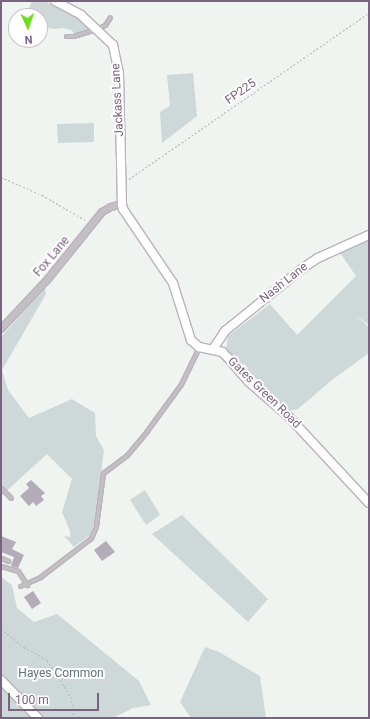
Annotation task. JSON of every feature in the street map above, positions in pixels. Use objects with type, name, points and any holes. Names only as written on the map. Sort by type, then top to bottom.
[{"type":"street","name":"Jackass Lane","points":[[55,1],[81,15],[113,45],[119,73],[118,107],[122,204]]},
{"type":"street","name":"Fox Lane","points":[[1,328],[48,279],[102,212],[111,207],[122,204]]},
{"type":"street","points":[[122,204],[173,283],[187,335],[193,344],[199,347]]},
{"type":"street","name":"Nash Lane","points":[[213,349],[225,330],[302,268],[318,258],[369,235]]},
{"type":"street","name":"Gates Green Road","points":[[199,347],[222,352],[249,382],[289,417],[369,503]]},
{"type":"street","points":[[1,680],[38,718]]},
{"type":"lane","points":[[66,36],[73,36],[96,30],[105,25],[110,17]]},
{"type":"lane","points":[[20,586],[40,577],[91,538],[96,526],[103,473],[128,455],[146,432],[181,384],[199,347]]},
{"type":"lane","points":[[1,488],[11,498]]},
{"type":"lane","points":[[1,558],[8,561]]},
{"type":"lane","points":[[1,566],[18,571],[27,584]]},
{"type":"path","name":"FP225","points":[[122,185],[369,13]]},
{"type":"path","points":[[1,177],[42,195],[93,224]]},
{"type":"path","points":[[1,629],[24,647],[47,660],[71,697],[74,718]]},
{"type":"green space","points":[[32,1],[44,1],[76,15],[90,30],[75,34],[71,30],[63,28],[48,28],[48,8],[29,8]]},
{"type":"green space","points":[[193,73],[197,116],[162,143],[160,112],[170,106],[167,75]]},
{"type":"green space","points":[[94,123],[94,142],[58,143],[57,124]]},
{"type":"green space","points":[[369,240],[369,325],[355,315],[369,327],[369,353],[332,380],[298,409],[289,411],[226,350],[228,336],[270,304],[297,335],[356,276],[340,253]]},
{"type":"green space","points":[[45,288],[46,294],[2,370],[8,390],[29,418],[72,399],[95,413],[96,436],[104,450],[95,521],[90,535],[74,547],[64,536],[70,537],[70,531],[62,512],[72,479],[47,454],[1,496],[1,337]]},
{"type":"green space","points":[[145,490],[160,515],[146,525],[130,500]]},
{"type":"green space","points":[[182,515],[268,599],[248,622],[152,534]]},
{"type":"green space","name":"Hayes Common","points":[[1,577],[12,585],[17,608],[34,622],[57,614],[139,681],[151,705],[133,708],[113,718],[43,718],[1,674]]},
{"type":"green space","points":[[205,647],[219,652],[260,676],[266,718],[191,718],[180,702]]},
{"type":"green space","name":"Hayes Common","points":[[1,686],[12,698],[32,718],[1,718]]},
{"type":"building","points":[[31,480],[45,493],[41,496],[44,500],[36,506],[33,502],[29,506],[20,496],[29,488],[26,484]]},
{"type":"building","points":[[1,536],[16,542],[12,549],[24,555],[18,568],[11,566],[14,557],[1,552]]},
{"type":"building","points":[[106,541],[115,552],[102,561],[94,550]]},
{"type":"building","points":[[33,591],[41,603],[32,609],[24,597]]}]
